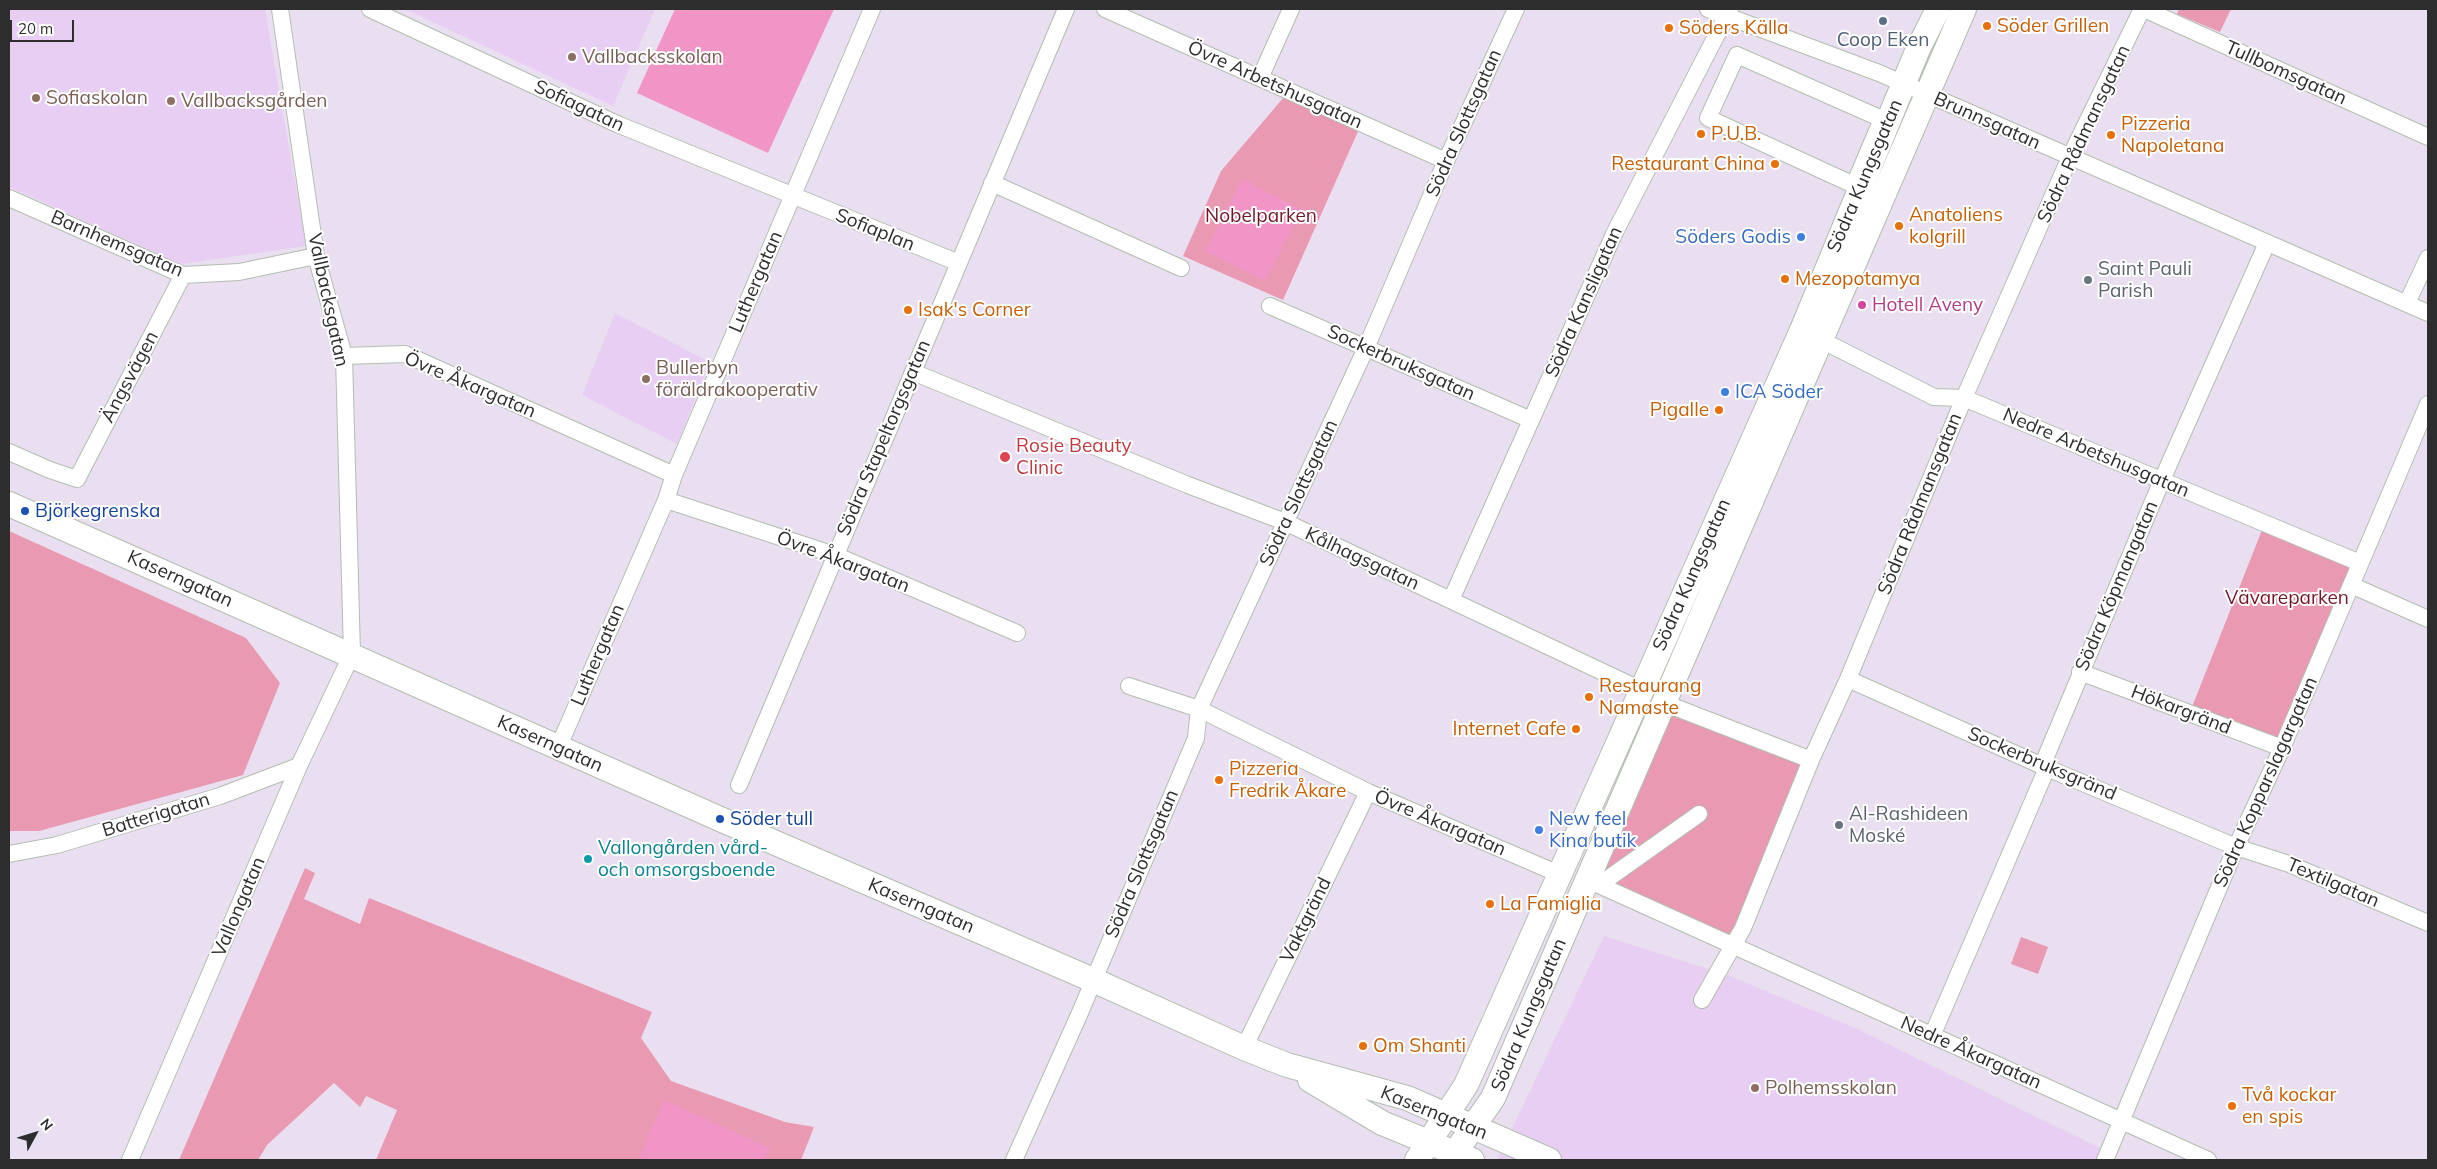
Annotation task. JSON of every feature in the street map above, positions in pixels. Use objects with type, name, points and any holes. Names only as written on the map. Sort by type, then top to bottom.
[{"type":"street","name":"Vallbacksgatan","points":[[280,9],[316,256],[344,356],[352,654]]},
{"type":"street","name":"Sofiagatan","points":[[370,9],[617,124],[792,196]]},
{"type":"street","name":"Luthergatan","points":[[558,748],[666,500],[674,475],[872,9]]},
{"type":"street","name":"Södra Stapeltorgsgatan","points":[[738,785],[1065,9]]},
{"type":"street","name":"Övre Arbetshusgatan","points":[[1104,9],[1446,161]]},
{"type":"street","points":[[1260,78],[1291,9]]},
{"type":"street","name":"Södra Slottsgatan","points":[[1093,980],[1196,738],[1199,709],[1366,348],[1446,161],[1516,9]]},
{"type":"street","name":"Brunnsgatan","points":[[1708,9],[1727,12],[1878,72],[2428,313]]},
{"type":"street","name":"Södra Kungsgatan","points":[[1424,1152],[1466,1085],[1802,330],[1904,84],[1938,9]]},
{"type":"street","name":"Södra Kungsgatan","points":[[1459,1158],[1472,1127],[1493,1098],[1964,9]]},
{"type":"street","name":"Tullbomsgatan","points":[[2143,9],[2428,137]]},
{"type":"street","name":"Södra Rådmansgatan","points":[[1702,1000],[1734,946],[1811,760],[1848,679],[1964,398],[2070,157],[2143,9]]},
{"type":"street","name":"Södra Kansligatan","points":[[1451,600],[1614,234],[1727,12]]},
{"type":"street","points":[[1737,55],[1882,119],[1854,185],[1708,118],[1737,55]]},
{"type":"street","points":[[992,183],[1181,268]]},
{"type":"street","name":"Sofiaplan","points":[[792,196],[958,263]]},
{"type":"street","name":"Barnhemsgatan","points":[[9,198],[183,275],[239,272],[316,256]]},
{"type":"street","name":"Södra Köpmangatan","points":[[1932,1036],[2044,767],[2080,672],[2267,242]]},
{"type":"street","points":[[2407,303],[2428,258]]},
{"type":"street","name":"Ängsvägen","points":[[9,452],[50,470],[77,478],[183,275]]},
{"type":"street","name":"Sockerbruksgatan","points":[[1270,306],[1531,420]]},
{"type":"street","name":"Nedre Arbetshusgatan","points":[[1833,346],[1934,397],[1964,398],[2360,563]]},
{"type":"street","name":"Övre Åkargatan","points":[[344,356],[405,354],[674,475]]},
{"type":"street","name":"Kålhagsgatan","points":[[912,372],[1188,485],[1285,522],[1641,690]]},
{"type":"street","name":"Södra Kopparslagargatan","points":[[2106,1160],[2236,847],[2282,748],[2428,404]]},
{"type":"street","name":"Övre Åkargatan","points":[[666,500],[835,555],[1017,633]]},
{"type":"street","name":"Kaserngatan","points":[[9,504],[352,654],[558,748],[1093,980],[1244,1048],[1286,1065],[1407,1098],[1549,1160]]},
{"type":"street","points":[[2351,585],[2428,619]]},
{"type":"street","name":"Vallongatan","points":[[130,1160],[300,766],[352,654]]},
{"type":"street","name":"Hökargränd","points":[[2080,672],[2282,748]]},
{"type":"street","name":"Sockerbruksgränd","points":[[1848,679],[2044,767],[2236,847]]},
{"type":"street","name":"Övre Åkargatan","points":[[1130,686],[1199,709],[1368,792],[1559,874]]},
{"type":"street","points":[[1664,703],[1811,760]]},
{"type":"street","name":"Batterigatan","points":[[9,854],[66,842],[220,796],[300,766]]},
{"type":"street","name":"Vaktgränd","points":[[1244,1048],[1368,792]]},
{"type":"street","name":"Nedre Åkargatan","points":[[1699,814],[1599,885],[2208,1160]]},
{"type":"street","name":"Textilgatan","points":[[2236,847],[2289,864],[2428,923]]},
{"type":"street","points":[[1014,1160],[1093,980]]},
{"type":"street","name":"Kaserngatan","points":[[1286,1065],[1382,1123],[1424,1152],[1459,1158]]},
{"type":"shaded area","name":"Vallbacksgården","points":[[9,9],[265,9],[306,246],[181,264],[9,187]]},
{"type":"shaded area","name":"Vallbacksskolan","points":[[405,9],[655,9],[613,106]]},
{"type":"shaded area","name":"Bullerbyn föräldrakooperativ","points":[[615,313],[710,362],[677,444],[582,395]]},
{"type":"shaded area","name":"Polhemsskolan","points":[[1604,936],[1727,975],[1853,1027],[2102,1149],[2098,1160],[1497,1160]]},
{"type":"green space","points":[[675,9],[834,9],[768,153],[637,93]]},
{"type":"green space","points":[[2179,9],[2231,9],[2220,32],[2177,14]]},
{"type":"green space","name":"Nobelparken","points":[[1284,97],[1360,127],[1283,300],[1183,256],[1221,171]]},
{"type":"green space","points":[[1242,179],[1302,210],[1265,281],[1205,251]]},
{"type":"green space","name":"Vävareparken","points":[[2262,530],[2353,565],[2279,741],[2192,707]]},
{"type":"green space","points":[[9,531],[246,638],[280,683],[243,775],[39,831],[9,831]]},
{"type":"green space","points":[[1674,707],[1804,758],[1728,944],[1599,885]]},
{"type":"green space","points":[[305,868],[315,873],[304,899],[360,924],[369,898],[652,1012],[641,1038],[671,1081],[785,1122],[814,1127],[801,1160],[376,1160],[397,1110],[366,1096],[360,1107],[334,1083],[267,1145],[258,1160],[179,1160]]},
{"type":"green space","points":[[2021,937],[2048,947],[2038,974],[2011,964]]},
{"type":"green space","points":[[664,1100],[770,1148],[764,1160],[645,1160],[639,1158]]},
{"type":"place","name":"Coop Eken","points":[[1883,21]]},
{"type":"place","name":"Söder Grillen","points":[[1987,26]]},
{"type":"place","name":"Söders Källa","points":[[1669,28]]},
{"type":"place","name":"Vallbacksskolan","points":[[572,57]]},
{"type":"place","name":"Sofiaskolan","points":[[36,98]]},
{"type":"place","name":"Vallbacksgården","points":[[171,101]]},
{"type":"place","name":"P.U.B.","points":[[1701,134]]},
{"type":"place","name":"Pizzeria Napoletana","points":[[2111,135]]},
{"type":"place","name":"Restaurant China","points":[[1775,164]]},
{"type":"place","name":"Anatoliens kolgrill","points":[[1899,226]]},
{"type":"place","name":"Söders Godis","points":[[1801,237]]},
{"type":"place","name":"Mezopotamya","points":[[1785,279]]},
{"type":"place","name":"Saint Pauli Parish","points":[[2088,280]]},
{"type":"place","name":"Hotell Aveny","points":[[1862,305]]},
{"type":"place","name":"Isak's Corner","points":[[908,310]]},
{"type":"place","name":"Bullerbyn föräldrakooperativ","points":[[646,379]]},
{"type":"place","name":"ICA Söder","points":[[1725,392]]},
{"type":"place","name":"Pigalle","points":[[1719,410]]},
{"type":"place","name":"Rosie Beauty Clinic","points":[[1005,457]]},
{"type":"place","name":"Björkegrenska","points":[[25,511]]},
{"type":"place","name":"Restaurang Namaste","points":[[1589,697]]},
{"type":"place","name":"Internet Cafe","points":[[1576,729]]},
{"type":"place","name":"Pizzeria Fredrik Åkare","points":[[1219,780]]},
{"type":"place","name":"Söder tull","points":[[720,819]]},
{"type":"place","name":"Al-Rashideen Moské","points":[[1839,825]]},
{"type":"place","name":"New feel Kina butik","points":[[1539,830]]},
{"type":"place","name":"Vallongården vård- och omsorgsboende","points":[[588,859]]},
{"type":"place","name":"La Famiglia","points":[[1490,904]]},
{"type":"place","name":"Om Shanti","points":[[1363,1046]]},
{"type":"place","name":"Polhemsskolan","points":[[1755,1088]]},
{"type":"place","name":"Två kockar en spis","points":[[2232,1106]]}]
